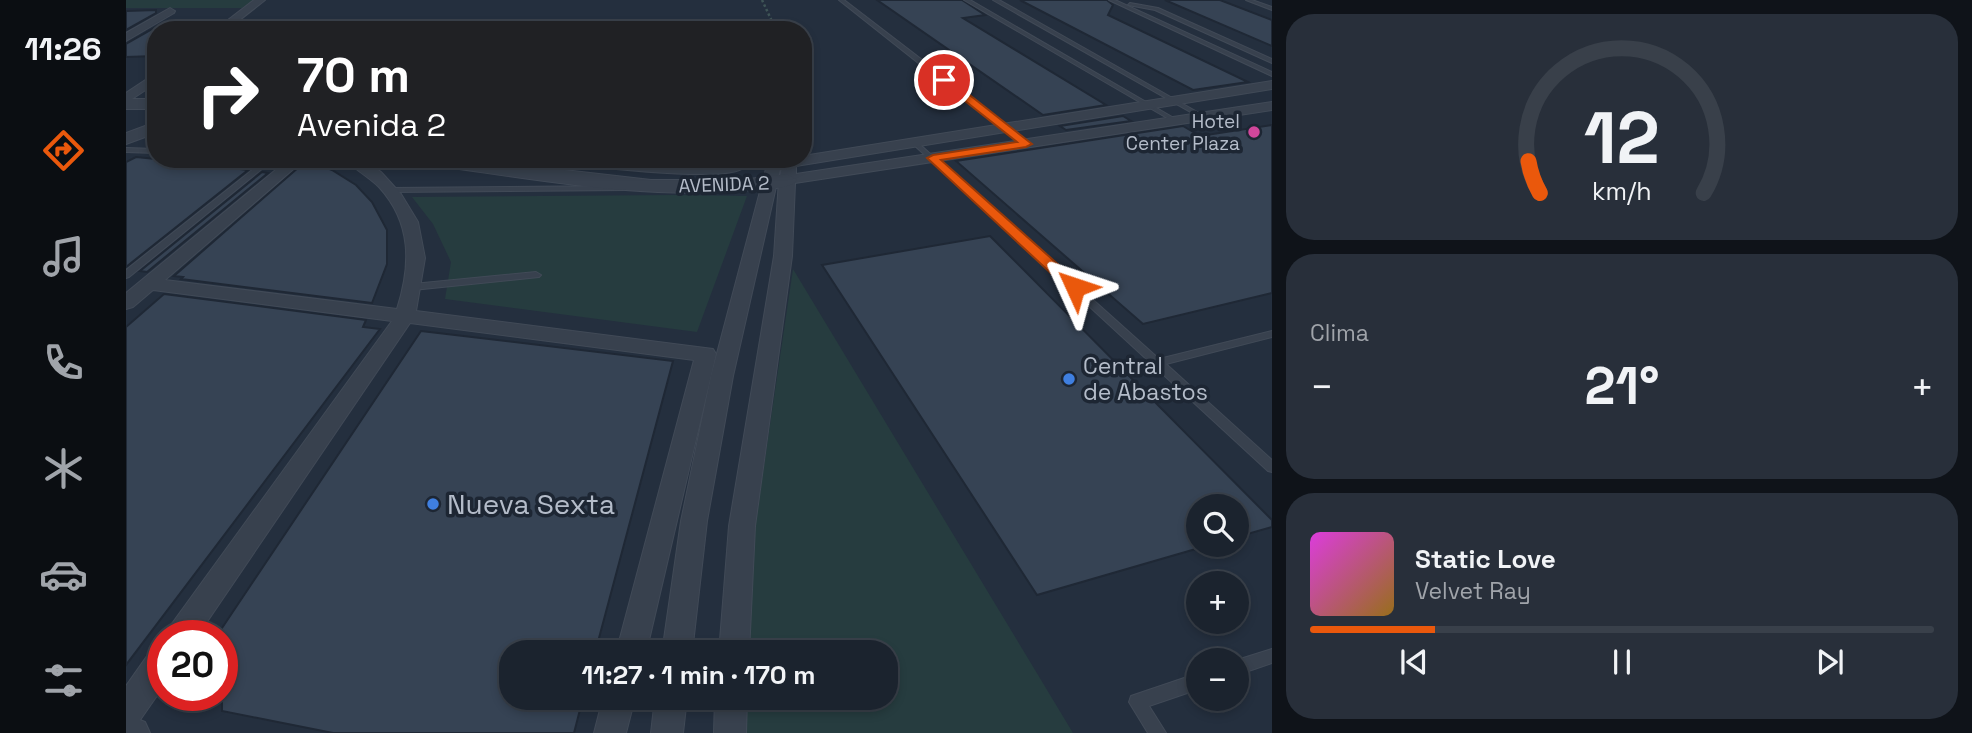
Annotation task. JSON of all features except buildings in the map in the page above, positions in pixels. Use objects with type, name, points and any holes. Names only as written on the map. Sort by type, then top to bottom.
[{"type":"street","points":[[234,21],[265,1]]},
{"type":"street","points":[[244,21],[265,1]]},
{"type":"street","points":[[154,21],[170,11]]},
{"type":"street","points":[[126,38],[147,25]]},
{"type":"street","points":[[128,102],[147,85]]},
{"type":"street","name":"AVENIDA 2","points":[[812,166],[915,143],[1272,85]]},
{"type":"street","points":[[128,102],[147,94]]},
{"type":"street","points":[[128,102],[147,103]]},
{"type":"street","name":"AVENIDA 2","points":[[498,168],[606,181],[681,186],[933,158],[1272,106]]},
{"type":"street","points":[[127,145],[147,133]]},
{"type":"street","points":[[127,145],[147,139]]},
{"type":"street","points":[[126,303],[287,168]]},
{"type":"street","points":[[191,620],[404,318],[414,287],[416,247],[410,223],[391,190],[364,168]]},
{"type":"street","name":"AVENIDA 2","points":[[676,168],[780,173],[802,168]]},
{"type":"street","points":[[679,640],[694,521],[722,376],[780,173]]},
{"type":"street","points":[[735,640],[742,526],[783,257],[780,173]]},
{"type":"street","points":[[148,284],[706,354],[634,640]]},
{"type":"street","points":[[126,713],[147,683]]},
{"type":"street","points":[[610,733],[616,710]]},
{"type":"street","points":[[667,733],[670,710]]},
{"type":"street","points":[[730,733],[731,710]]},
{"type":"street","points":[[126,731],[134,733]]},
{"type":"lane","points":[[841,0],[1026,144]]},
{"type":"lane","points":[[966,0],[1176,121]]},
{"type":"lane","points":[[996,0],[1203,117]]},
{"type":"lane","points":[[1248,0],[1272,9]]},
{"type":"lane","points":[[1112,1],[1156,9],[1272,61]]},
{"type":"lane","points":[[1112,1],[1272,74]]},
{"type":"lane","points":[[981,8],[1006,6]]},
{"type":"lane","points":[[1240,60],[1261,56]]},
{"type":"lane","points":[[1102,78],[1128,74]]},
{"type":"lane","points":[[915,143],[1272,467]]},
{"type":"lane","points":[[127,145],[147,149]]},
{"type":"lane","points":[[126,275],[259,168]]},
{"type":"lane","points":[[391,190],[490,191],[681,186]]},
{"type":"lane","points":[[414,287],[536,275]]},
{"type":"lane","points":[[1157,363],[1272,334]]},
{"type":"lane","points":[[1249,664],[1272,656]]},
{"type":"lane","points":[[1158,733],[1137,702],[1186,685]]},
{"type":"path","points":[[762,0],[772,21]]},
{"type":"green space","points":[[126,0],[253,0],[242,8],[126,8]]},
{"type":"green space","points":[[747,196],[697,332],[445,299],[451,262],[433,224],[412,197]]},
{"type":"green space","points":[[793,269],[1073,733],[737,733],[738,710],[898,710],[898,640],[741,640],[742,614]]},
{"type":"place","name":"Hotel Center Plaza","points":[[1254,132]]},
{"type":"place","name":"Central de Abastos","points":[[1069,379]]},
{"type":"place","name":"Nueva Sexta","points":[[433,504]]},
{"type":"route","points":[[944,80],[1026,144],[933,158],[1075,287]]}]
